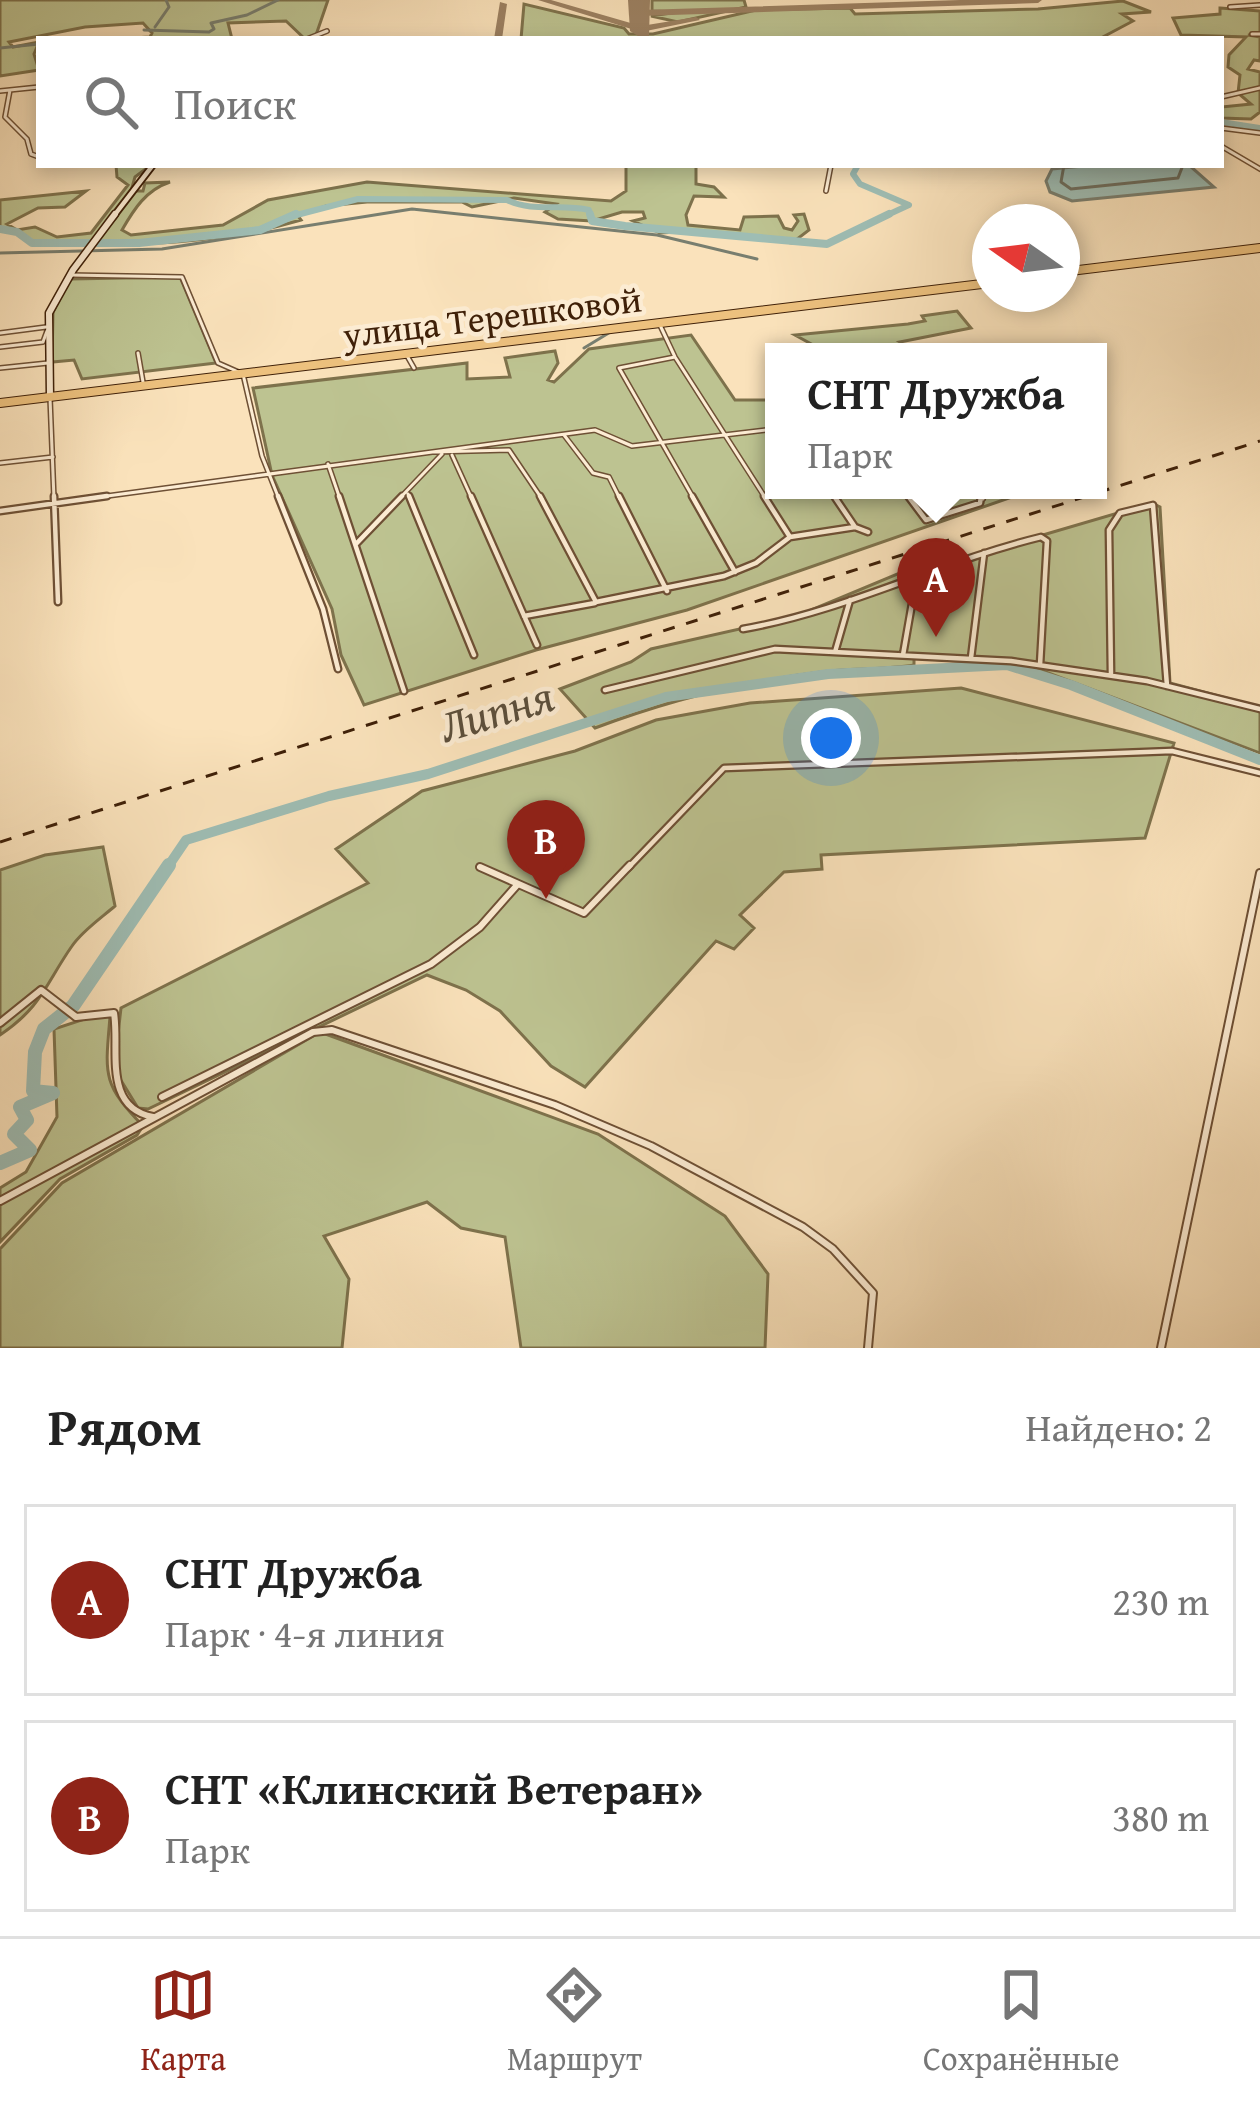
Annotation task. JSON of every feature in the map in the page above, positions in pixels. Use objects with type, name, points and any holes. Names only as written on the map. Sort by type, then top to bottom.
[{"type":"highway","points":[[1080,271],[1260,249]]},
{"type":"highway","name":"улица Терешковой","points":[[0,401],[972,284]]},
{"type":"highway","name":"улица Терешковой","points":[[50,395],[972,284]]},
{"type":"street","points":[[1249,0],[1260,5]]},
{"type":"street","points":[[1230,7],[1260,5]]},
{"type":"street","points":[[314,36],[327,31]]},
{"type":"street","points":[[1252,34],[1260,34]]},
{"type":"street","points":[[0,91],[36,87]]},
{"type":"street","points":[[1224,96],[1260,88]]},
{"type":"street","points":[[10,90],[5,117],[27,138],[31,154],[36,156]]},
{"type":"street","points":[[1224,128],[1260,133]]},
{"type":"street","points":[[1224,134],[1234,129]]},
{"type":"street","points":[[1224,147],[1260,169]]},
{"type":"street","points":[[0,347],[43,342],[70,274],[151,168]]},
{"type":"street","points":[[826,191],[830,168]]},
{"type":"street","points":[[70,274],[182,277],[222,365],[242,373],[268,472],[322,609],[338,669]]},
{"type":"street","points":[[659,323],[675,357],[765,498]]},
{"type":"street","points":[[0,333],[46,329]]},
{"type":"street","points":[[46,329],[58,602]]},
{"type":"street","points":[[138,353],[143,382]]},
{"type":"street","points":[[406,354],[413,368]]},
{"type":"street","points":[[675,357],[619,368],[735,572]]},
{"type":"street","points":[[0,368],[48,363]]},
{"type":"street","points":[[356,544],[441,452],[595,430],[617,436],[626,446],[765,430]]},
{"type":"street","points":[[564,434],[592,473],[609,477],[667,590]]},
{"type":"street","points":[[0,511],[429,451],[452,455],[509,450],[531,479],[596,602]]},
{"type":"street","points":[[452,455],[537,645]]},
{"type":"street","points":[[0,463],[53,457]]},
{"type":"street","points":[[328,464],[404,691]]},
{"type":"street","points":[[407,494],[474,655]]},
{"type":"street","points":[[765,499],[790,537]]},
{"type":"street","points":[[836,499],[855,527]]},
{"type":"street","points":[[910,499],[926,520],[983,499]]},
{"type":"street","points":[[1112,675],[1108,539],[1118,515],[1149,505],[1156,508],[1167,686]]},
{"type":"street","points":[[524,616],[667,590],[735,572],[756,563],[790,537],[855,527],[868,532]]},
{"type":"street","points":[[743,629],[801,617],[917,574],[1038,537],[1047,541],[1040,665]]},
{"type":"street","points":[[971,658],[984,553]]},
{"type":"street","points":[[903,655],[917,574]]},
{"type":"street","points":[[836,652],[850,600]]},
{"type":"street","points":[[605,690],[766,650],[836,652],[1040,665],[1167,686],[1260,709]]},
{"type":"street","points":[[480,867],[584,913],[724,768],[1172,751],[1260,773]]},
{"type":"street","points":[[1161,1348],[1260,873]]},
{"type":"street","points":[[162,1097],[431,964],[479,927],[518,884]]},
{"type":"street","points":[[0,1023],[37,992],[49,993],[76,1017],[114,1013],[110,1062],[114,1083],[133,1110],[153,1118]]},
{"type":"street","points":[[0,1201],[313,1032],[332,1030],[555,1105],[651,1145],[803,1227],[833,1249],[873,1293],[868,1348]]},
{"type":"green space","points":[[0,0],[328,0],[313,36],[302,36],[286,21],[228,23],[231,36],[150,36],[143,23],[85,27],[9,42],[13,47],[36,43],[36,70],[0,76]]},
{"type":"green space","points":[[652,0],[744,0],[746,7],[678,22],[651,16],[678,12],[652,11]]},
{"type":"green space","points":[[1123,1],[1151,12],[1122,14],[1133,21],[1105,36],[521,36],[524,4],[624,28],[629,34],[653,34],[756,10],[850,8],[855,14],[1038,9]]},
{"type":"green space","points":[[1220,8],[1260,11],[1260,34],[1248,35],[1260,37],[1260,61],[1254,60],[1248,69],[1260,72],[1260,112],[1251,119],[1224,118],[1224,107],[1251,104],[1238,93],[1240,75],[1228,67],[1229,55],[1246,37],[1181,35],[1173,18],[1220,14]]},
{"type":"green space","points":[[116,168],[147,168],[135,177],[131,191],[143,191],[145,183],[170,182],[147,195],[136,208],[122,230],[131,235],[223,225],[268,200],[367,182],[611,201],[626,191],[626,168],[696,168],[696,184],[714,187],[724,197],[694,196],[686,215],[688,225],[740,230],[744,217],[778,216],[784,228],[792,230],[798,221],[794,215],[804,214],[809,230],[792,243],[694,231],[660,233],[633,221],[645,218],[643,212],[622,212],[592,221],[558,219],[545,212],[556,204],[514,198],[472,207],[462,202],[326,206],[298,216],[301,220],[266,229],[167,242],[32,243],[16,231],[0,229],[0,200],[86,191],[65,207],[38,208],[7,224],[17,230],[35,227],[57,237],[91,233],[128,185],[117,177]]},
{"type":"green space","points":[[180,277],[216,363],[82,379],[74,360],[52,362],[53,312],[70,279]]},
{"type":"green space","points":[[957,311],[971,328],[902,343],[810,343],[795,335],[908,324],[925,321],[922,316]]},
{"type":"green space","points":[[691,335],[735,400],[765,400],[765,499],[1006,499],[687,610],[536,650],[364,705],[341,655],[332,609],[272,475],[253,388],[467,363],[467,379],[510,377],[505,358],[555,351],[558,363],[548,380],[554,382],[589,349]]},
{"type":"green space","points":[[1152,503],[1160,507],[1170,683],[1260,707],[1260,753],[1030,666],[914,658],[914,665],[821,672],[735,687],[595,728],[560,689],[631,662],[651,649],[797,616],[902,572],[910,574]]},
{"type":"green space","points":[[961,688],[1174,743],[1145,838],[821,855],[822,869],[784,872],[740,915],[754,928],[734,949],[716,941],[585,1087],[551,1066],[500,1011],[466,990],[427,975],[148,1109],[138,1108],[114,1069],[121,1008],[368,883],[336,849],[422,791],[575,751],[656,720],[750,703]]},
{"type":"green space","points":[[103,847],[115,906],[76,940],[34,1004],[0,1035],[0,870],[45,855]]},
{"type":"green space","points":[[103,1013],[110,1017],[109,1078],[143,1126],[137,1135],[60,1179],[0,1242],[0,1188],[26,1172],[57,1117],[54,1029]]},
{"type":"green space","points":[[320,1032],[598,1134],[725,1216],[768,1274],[765,1348],[521,1348],[505,1237],[461,1228],[427,1202],[324,1236],[349,1279],[342,1348],[0,1348],[0,1249],[62,1183]]},
{"type":"water","points":[[1192,168],[1214,187],[1072,201],[1050,192],[1046,181],[1052,169]]},
{"type":"waterway","points":[[155,27],[169,7],[166,0]]},
{"type":"waterway","points":[[144,30],[209,32],[214,29],[211,23],[247,15],[278,0]]},
{"type":"waterway","points":[[0,48],[36,44]]},
{"type":"waterway","points":[[1224,122],[1260,128]]},
{"type":"waterway","points":[[856,168],[853,174],[860,184],[909,205],[883,217]]},
{"type":"waterway","points":[[290,217],[358,199],[507,200],[589,210],[591,217]]},
{"type":"waterway","points":[[0,253],[162,249],[412,209],[657,235],[757,259]]},
{"type":"waterway","points":[[290,217],[296,214]]},
{"type":"waterway","points":[[590,214],[592,221],[625,226],[827,244],[889,214]]},
{"type":"waterway","points":[[0,229],[17,232],[32,243],[139,243],[260,230],[290,217]]},
{"type":"waterway","points":[[584,348],[612,331]]},
{"type":"waterway","name":"Липня","points":[[167,868],[186,840],[329,796],[428,774],[666,697],[828,674],[1007,665],[1071,685],[1260,760]]},
{"type":"waterway","name":"Липня","points":[[0,1163],[30,1150],[14,1134],[27,1120],[20,1107],[53,1093],[33,1091],[35,1052],[44,1029],[73,1006],[169,865]]},
{"type":"taxiway","points":[[542,0],[641,29],[696,20]]},
{"type":"taxiway","points":[[640,13],[1038,0]]},
{"type":"taxiway","points":[[498,36],[503,4]]},
{"type":"runway","points":[[639,0],[641,31]]},
{"type":"railway","points":[[1107,490],[1260,441]]},
{"type":"railway","points":[[0,842],[1078,499]]},
{"type":"place","name":"СНТ Дружба","points":[[936,637]]},
{"type":"place","name":"СНТ «Клинский Ветеран»","points":[[546,899]]}]
